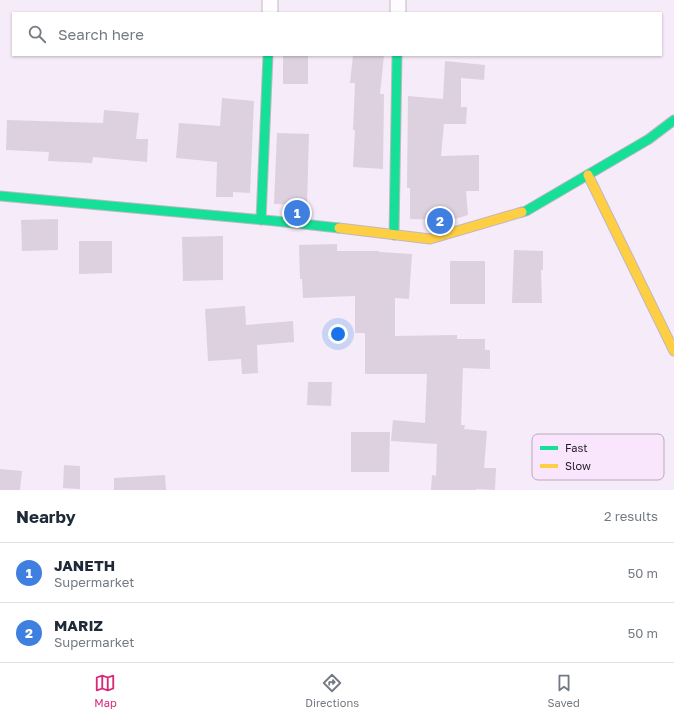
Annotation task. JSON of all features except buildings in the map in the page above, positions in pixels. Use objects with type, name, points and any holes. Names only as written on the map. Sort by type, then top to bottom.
[{"type":"street","points":[[270,0],[270,12]]},
{"type":"street","points":[[398,0],[398,12]]},
{"type":"street","points":[[261,220],[268,56]]},
{"type":"street","points":[[394,235],[397,56]]},
{"type":"street","points":[[0,196],[261,220],[430,239],[526,212],[649,139],[674,120]]},
{"type":"street","points":[[588,175],[674,351]]},
{"type":"traffic: fast","points":[[261,220],[268,56]]},
{"type":"traffic: fast","points":[[394,235],[397,56]]},
{"type":"traffic: fast","points":[[522,212],[649,139],[674,120]]},
{"type":"traffic: fast","points":[[0,196],[339,228]]},
{"type":"traffic: slow","points":[[588,175],[674,351]]},
{"type":"traffic: slow","points":[[339,228],[430,239],[522,212]]},
{"type":"place","name":"JANETH","points":[[297,213]]},
{"type":"place","name":"MARIZ","points":[[440,221]]}]
